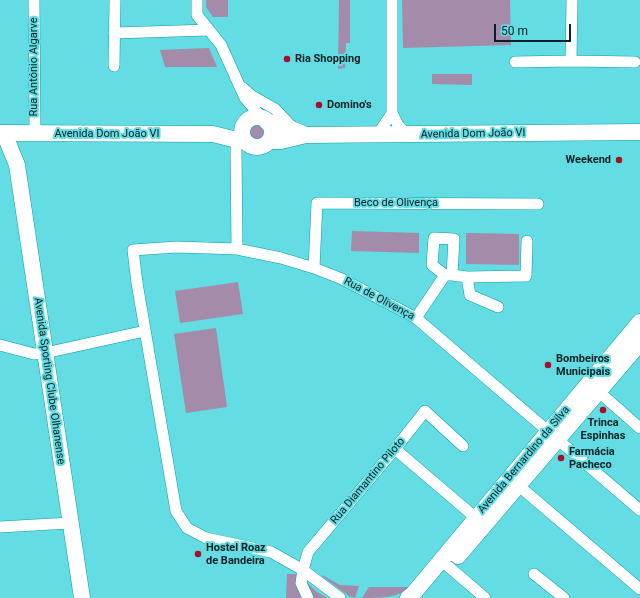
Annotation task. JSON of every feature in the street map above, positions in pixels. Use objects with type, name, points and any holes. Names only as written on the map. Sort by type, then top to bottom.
[{"type":"main road","points":[[254,118],[265,120],[270,125],[272,134],[269,141],[257,147],[241,141],[242,131],[247,121],[254,118]]},
{"type":"main road","name":"Avenida Dom João VI","points":[[265,120],[302,133],[406,134],[640,132]]},
{"type":"main road","name":"Avenida Dom João VI","points":[[0,134],[213,134],[236,129],[244,125]]},
{"type":"main road","name":"Avenida Sporting Clube Olhanense","points":[[17,165],[20,148],[32,133]]},
{"type":"main road","name":"Avenida Dom João VI","points":[[269,141],[281,141],[302,133]]},
{"type":"main road","name":"Avenida Sporting Clube Olhanense","points":[[0,134],[6,138],[17,165],[82,598]]},
{"type":"main road","name":"Avenida Dom João VI","points":[[213,134],[241,141]]},
{"type":"main road","name":"Avenida Bernardino da Silva","points":[[425,598],[430,589],[519,486],[552,436],[598,391],[635,346],[640,322]]},
{"type":"main road","name":"Avenida Bernardino da Silva","points":[[408,598],[413,594],[476,518],[635,346]]},
{"type":"street","name":"Rua António Algarve","points":[[32,133],[34,0]]},
{"type":"street","points":[[114,0],[114,66]]},
{"type":"street","points":[[197,0],[197,15],[221,45],[245,98],[265,120]]},
{"type":"street","points":[[392,0],[392,113],[398,125],[406,134]]},
{"type":"street","points":[[571,61],[572,0]]},
{"type":"street","points":[[114,33],[209,30]]},
{"type":"street","points":[[516,62],[635,62]]},
{"type":"street","points":[[239,84],[252,96],[275,109],[302,133]]},
{"type":"street","points":[[378,134],[392,113]]},
{"type":"street","points":[[237,249],[236,149],[241,141]]},
{"type":"street","name":"Beco de Olivença","points":[[314,268],[317,204],[538,204]]},
{"type":"street","points":[[416,318],[449,275],[468,277],[526,276],[527,241]]},
{"type":"street","name":"Rua de Olivença","points":[[146,331],[137,283],[133,250],[177,247],[237,249],[281,258],[314,268],[342,279],[416,318],[640,510]]},
{"type":"street","points":[[468,277],[470,295],[498,307]]},
{"type":"street","points":[[0,345],[34,354],[45,353],[146,331],[176,511],[187,528],[206,538],[271,552],[303,570],[340,598]]},
{"type":"street","points":[[598,391],[640,428]]},
{"type":"street","name":"Rua Diamantino Piloto","points":[[308,598],[302,583],[303,570],[308,552],[425,411],[463,446]]},
{"type":"street","points":[[395,449],[476,518]]},
{"type":"street","points":[[519,486],[640,588]]},
{"type":"street","points":[[0,527],[70,523]]},
{"type":"street","points":[[449,567],[485,598]]},
{"type":"street","points":[[534,574],[564,598]]},
{"type":"shaded area","points":[[206,0],[228,0],[228,17],[213,17],[206,7]]},
{"type":"shaded area","points":[[339,0],[350,0],[350,43],[346,43],[345,68],[338,69]]},
{"type":"shaded area","points":[[402,0],[510,0],[511,45],[403,48]]},
{"type":"shaded area","points":[[209,48],[217,67],[165,67],[160,50]]},
{"type":"shaded area","points":[[432,74],[472,74],[472,85],[432,84]]},
{"type":"shaded area","points":[[257,123],[261,124],[265,128],[265,136],[261,140],[257,141],[253,140],[249,136],[248,132],[249,128],[253,124]]},
{"type":"shaded area","points":[[352,231],[419,233],[419,253],[351,251]]},
{"type":"shaded area","points":[[466,233],[519,234],[519,265],[466,264]]},
{"type":"shaded area","points":[[238,282],[243,314],[180,323],[175,291]]},
{"type":"shaded area","points":[[216,328],[227,407],[186,413],[174,334]]},
{"type":"shaded area","points":[[287,574],[298,574],[317,592],[327,598],[286,598]]},
{"type":"shaded area","points":[[322,575],[340,585],[359,586],[355,598],[349,596]]},
{"type":"shaded area","points":[[369,587],[412,587],[407,591],[395,595],[362,598]]},
{"type":"place","name":"Ria Shopping","points":[[287,59]]},
{"type":"place","name":"Domino's","points":[[319,105]]},
{"type":"place","name":"Weekend","points":[[619,160]]},
{"type":"place","name":"Bombeiros Municipais","points":[[548,365]]},
{"type":"place","name":"Trinca Espinhas","points":[[603,410]]},
{"type":"place","name":"Farmácia Pacheco","points":[[561,458]]},
{"type":"place","name":"Hostel Roaz de Bandeira","points":[[198,554]]}]
